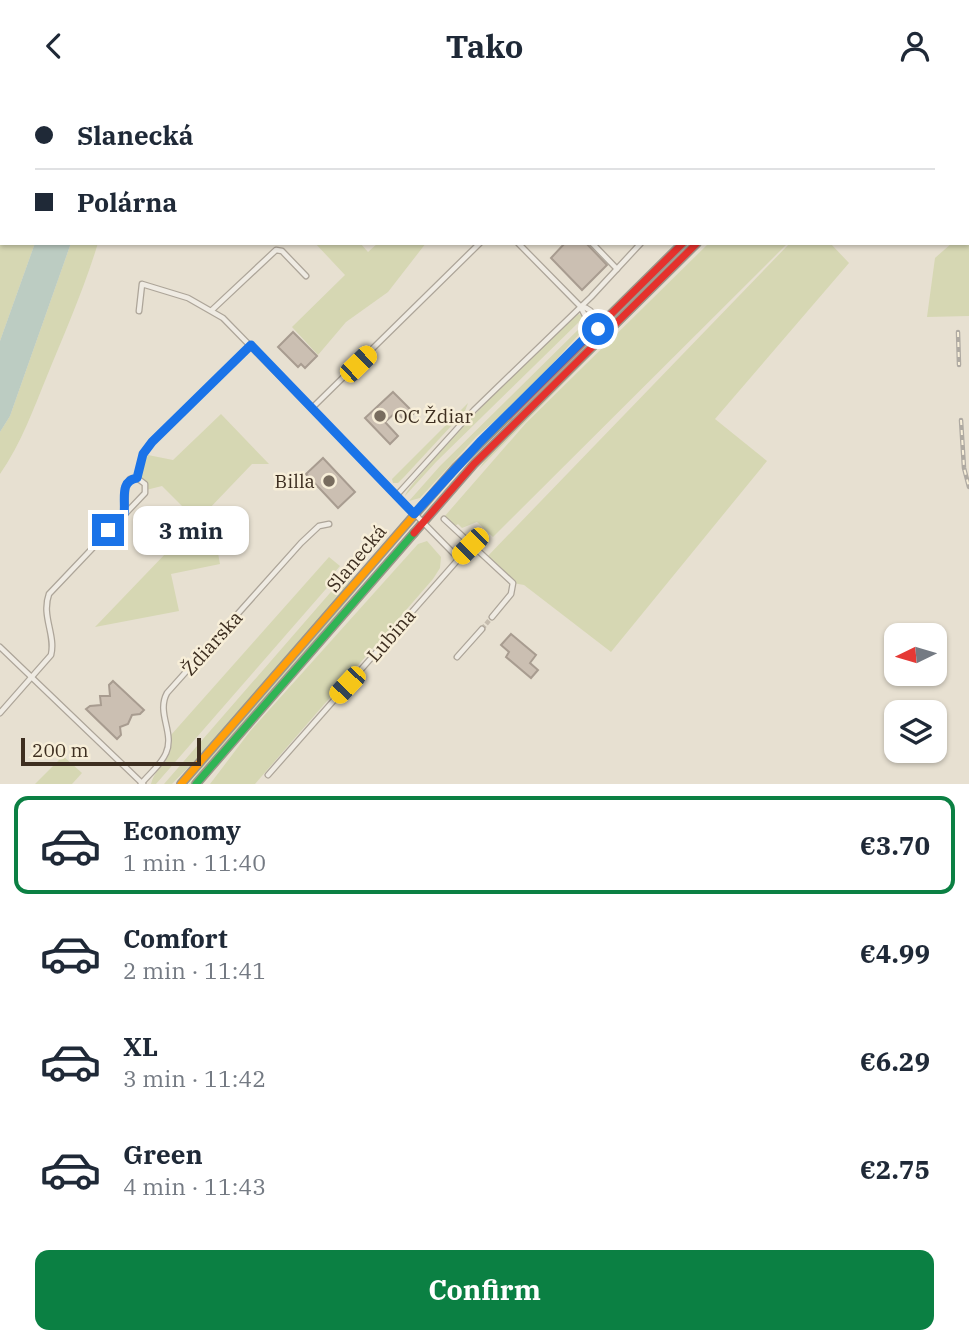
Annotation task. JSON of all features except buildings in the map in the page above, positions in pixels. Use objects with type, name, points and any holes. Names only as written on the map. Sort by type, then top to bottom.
[{"type":"main road","name":"Slanecká","points":[[181,784],[414,514],[480,442],[681,245]]},
{"type":"main road","name":"Slanecká","points":[[196,784],[483,455],[695,245]]},
{"type":"street","points":[[312,408],[478,245]]},
{"type":"street","points":[[520,245],[580,306],[588,321],[586,336]]},
{"type":"street","points":[[594,245],[617,269]]},
{"type":"street","points":[[396,496],[474,410],[639,245]]},
{"type":"street","points":[[212,310],[276,250],[282,251],[306,276]]},
{"type":"street","points":[[139,311],[142,284],[188,298],[212,310],[251,345],[458,558]]},
{"type":"street","points":[[590,297],[592,312],[598,325],[597,342]]},
{"type":"street","points":[[580,306],[592,312],[611,313]]},
{"type":"street","points":[[137,478],[143,454],[152,442],[251,345]]},
{"type":"street","points":[[0,713],[50,660],[53,651],[46,610],[49,594],[124,514],[146,490],[143,481],[137,478],[131,479],[125,485],[124,514]]},
{"type":"street","points":[[444,519],[470,546],[513,583],[511,594],[492,617]]},
{"type":"street","name":"Ždiarska","points":[[142,784],[161,761],[167,747],[163,705],[167,693],[301,543],[319,526],[329,524]]},
{"type":"street","name":"Lubina","points":[[268,775],[470,546]]},
{"type":"street","points":[[457,657],[482,629]]},
{"type":"street","points":[[0,647],[142,784]]},
{"type":"green space","points":[[0,245],[34,245],[0,341]]},
{"type":"green space","points":[[70,245],[97,245],[32,414],[0,474],[0,432],[10,416]]},
{"type":"green space","points":[[317,245],[362,245],[368,252],[376,245],[424,245],[388,292],[346,322],[318,355],[292,327],[345,275]]},
{"type":"green space","points":[[700,245],[479,469],[489,454]]},
{"type":"green space","points":[[707,245],[786,245],[493,537],[477,522],[462,528],[458,524],[455,526],[444,517],[526,423]]},
{"type":"green space","points":[[788,245],[832,245],[849,263],[715,419],[767,461],[611,652],[524,585],[513,583],[485,559]]},
{"type":"green space","points":[[950,245],[969,245],[969,316],[927,317],[935,258]]},
{"type":"green space","points":[[579,314],[584,317],[436,462],[405,496],[432,461],[487,402],[544,344]]},
{"type":"green space","points":[[585,323],[584,329],[522,397],[476,437],[420,498],[409,501],[440,466]]},
{"type":"green space","points":[[468,403],[465,411],[404,477],[398,483],[393,483],[392,479]]},
{"type":"green space","points":[[221,414],[269,464],[252,464],[207,511],[211,515],[220,564],[171,574],[179,611],[95,627],[191,527],[182,506],[162,486],[146,490],[145,484],[137,478],[143,454],[173,460]]},
{"type":"green space","points":[[403,533],[337,614],[189,784],[228,735]]},
{"type":"green space","points":[[427,541],[441,557],[440,568],[433,579],[255,784],[210,784],[251,730],[418,544]]},
{"type":"green space","points":[[329,557],[340,566],[329,579],[332,582],[156,784],[151,784],[168,757],[171,735]]},
{"type":"green space","points":[[364,562],[329,609],[215,740],[172,784],[164,784],[336,586],[339,588]]},
{"type":"green space","points":[[63,756],[82,773],[72,784],[35,784]]},
{"type":"shaded area","points":[[34,245],[70,245],[10,416],[0,432],[0,341]]},
{"type":"tunnel","points":[[482,629],[492,617]]},
{"type":"railway","points":[[958,332],[959,365]]},
{"type":"railway","points":[[961,420],[964,468],[969,487]]},
{"type":"traffic: fast","points":[[196,784],[414,533]]},
{"type":"traffic: slow","points":[[181,784],[456,467],[508,416]]},
{"type":"traffic: jam","points":[[508,416],[681,245]]},
{"type":"traffic: jam","points":[[414,533],[474,464],[695,245]]},
{"type":"place","name":"OC Ždiar","points":[[380,416]]},
{"type":"place","name":"Billa","points":[[329,481]]},
{"type":"route","points":[[108,530],[124,514],[125,485],[131,479],[137,478],[143,454],[152,442],[251,345],[414,514],[480,442],[598,325],[598,329]]}]
